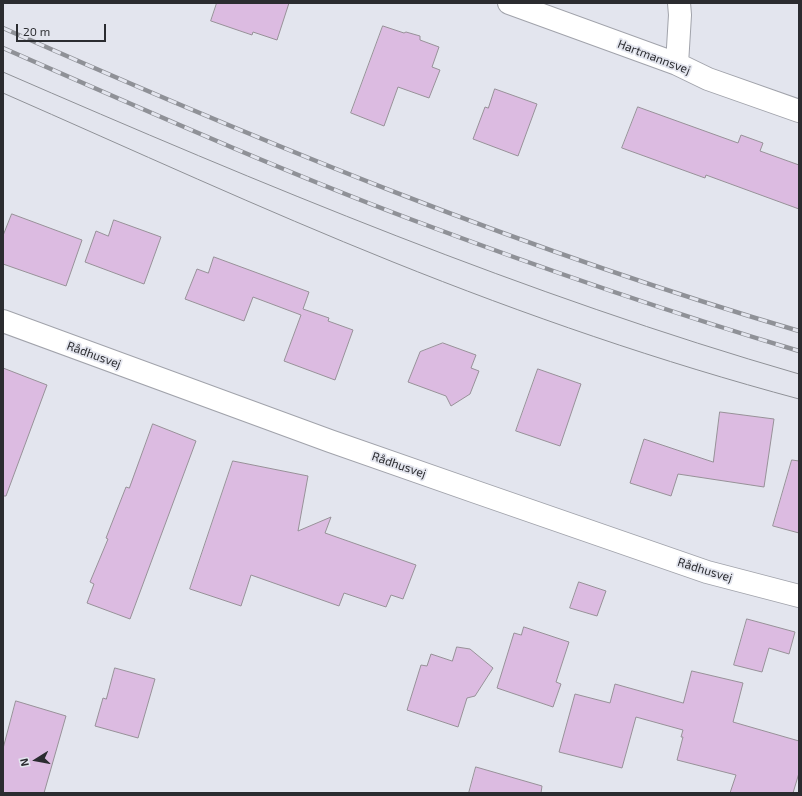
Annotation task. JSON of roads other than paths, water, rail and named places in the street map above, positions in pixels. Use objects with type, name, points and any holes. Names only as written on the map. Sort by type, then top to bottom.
[{"type":"street","name":"Hartmannsvej","points":[[509,3],[677,64],[708,79],[799,111]]},
{"type":"street","points":[[677,64],[680,15],[679,3]]},
{"type":"street","name":"Rådhusvej","points":[[3,321],[330,441],[707,572],[799,596]]},
{"type":"tram line","points":[[3,72],[199,156],[396,236],[496,274],[697,343],[799,374]]},
{"type":"tram line","points":[[3,93],[197,179],[443,282],[543,319],[645,353],[747,385],[799,399]]},
{"type":"railway","points":[[3,28],[199,113],[396,193],[596,266],[697,300],[799,331]]},
{"type":"railway","points":[[3,48],[256,158],[410,219],[603,288],[701,321],[799,351]]}]
